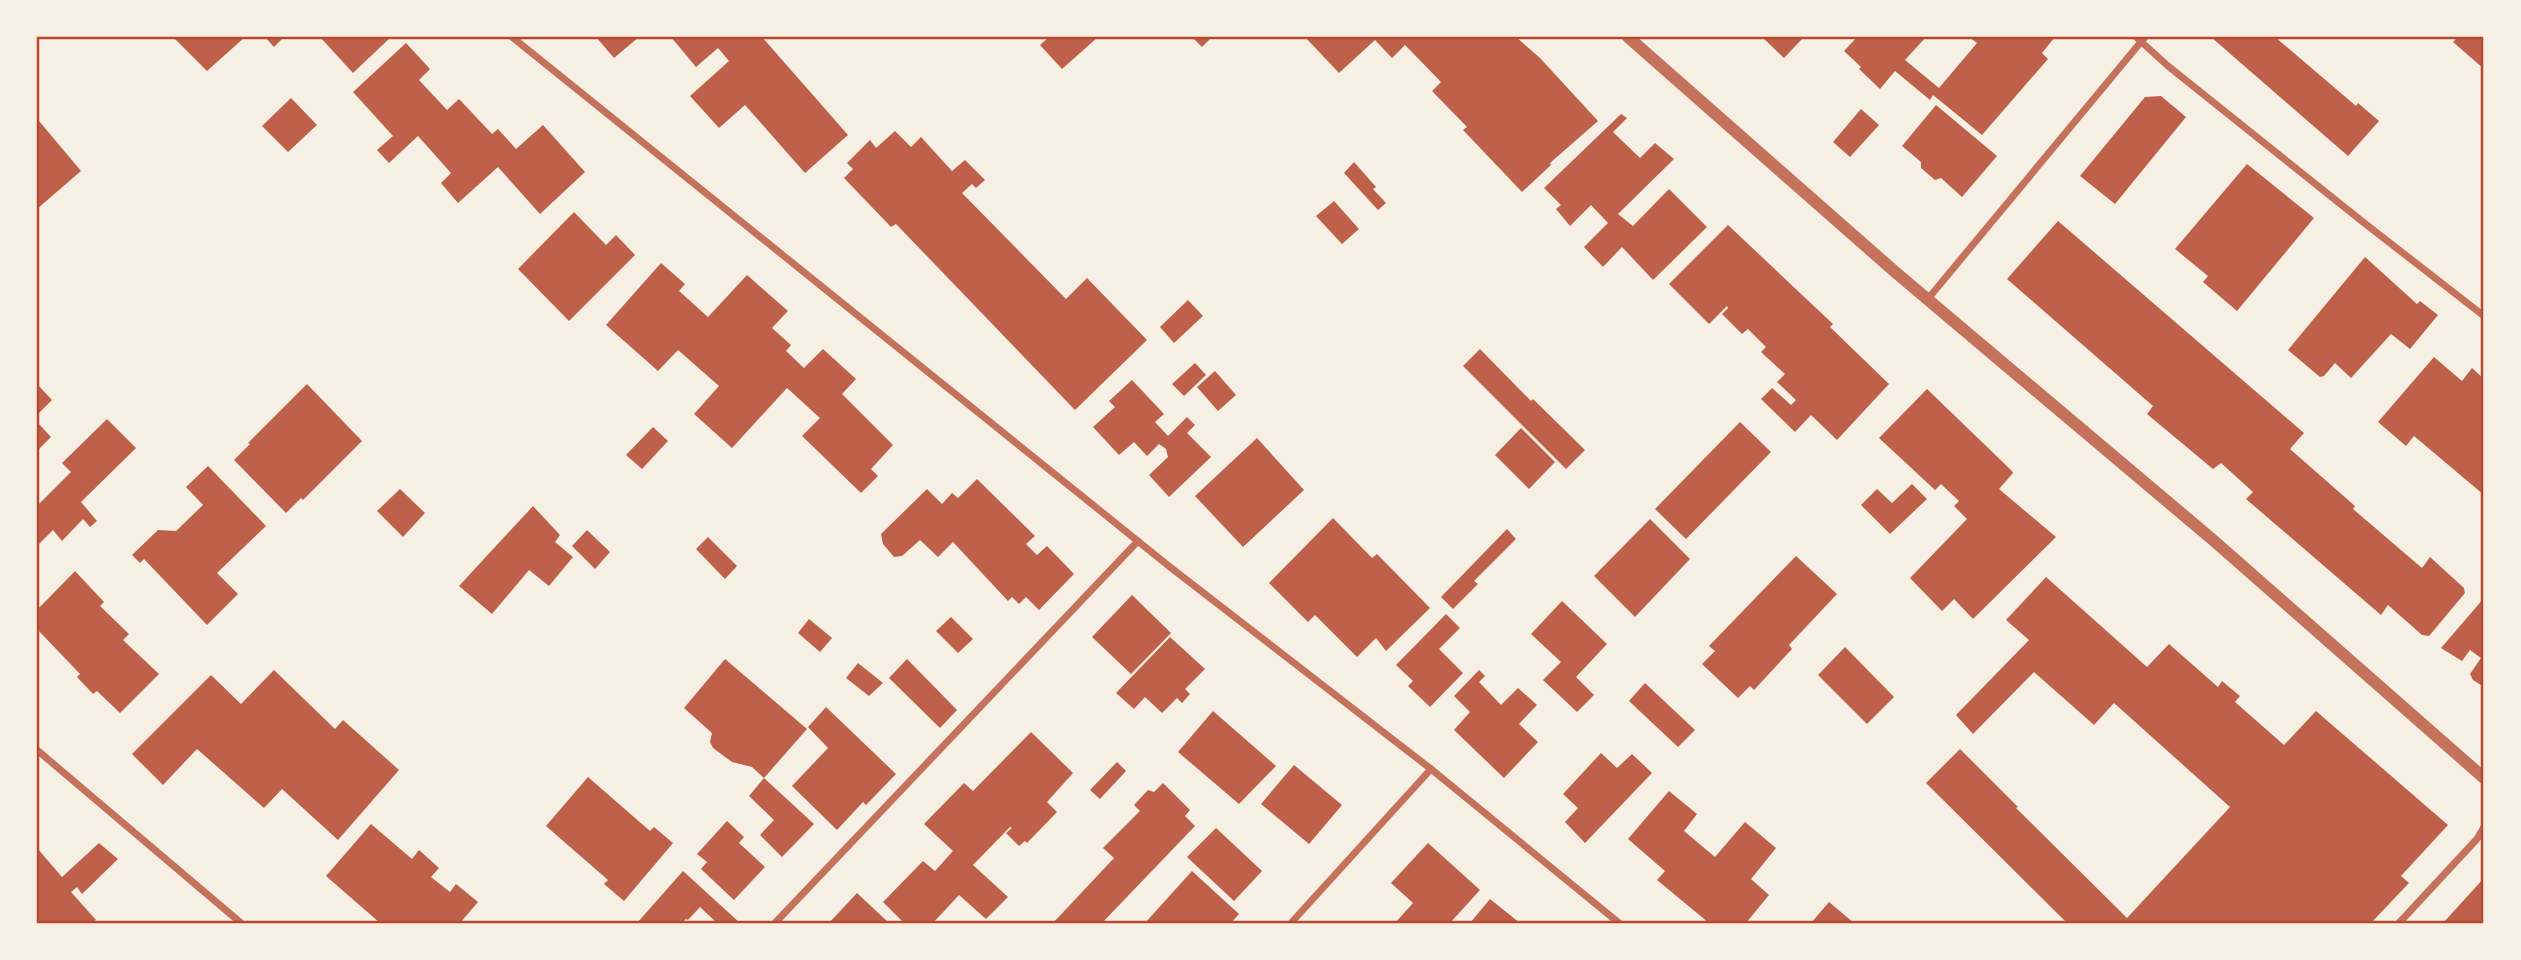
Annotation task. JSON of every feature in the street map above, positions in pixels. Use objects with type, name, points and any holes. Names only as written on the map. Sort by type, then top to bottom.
[{"type":"street","points":[[512,37],[1138,541],[1431,769],[1619,923]]},
{"type":"street","points":[[1628,37],[1927,300],[2213,540],[2484,778]]},
{"type":"street","points":[[1927,300],[2140,38],[2364,222],[2484,316]]},
{"type":"street","points":[[775,923],[1138,541]]},
{"type":"street","points":[[37,750],[241,923]]},
{"type":"street","points":[[1291,923],[1431,769]]},
{"type":"street","points":[[2399,923],[2477,839],[2484,827]]},
{"type":"building","points":[[173,37],[245,37],[207,71]]},
{"type":"building","points":[[265,37],[284,37],[274,47]]},
{"type":"building","points":[[320,37],[391,37],[353,73]]},
{"type":"building","points":[[596,37],[639,37],[614,58]]},
{"type":"building","points":[[671,37],[762,37],[848,135],[805,173],[745,105],[719,128],[690,96],[729,61],[718,48],[696,67]]},
{"type":"building","points":[[1049,37],[1098,37],[1062,69],[1040,45]]},
{"type":"building","points":[[1192,37],[1212,37],[1202,47]]},
{"type":"building","points":[[1305,37],[1516,37],[1540,58],[1598,121],[1522,192],[1463,130],[1467,127],[1432,91],[1441,82],[1405,45],[1392,58],[1375,40],[1339,73]]},
{"type":"building","points":[[1762,37],[1804,37],[1784,58]]},
{"type":"building","points":[[1857,37],[1926,37],[1905,60],[1939,88],[1977,43],[1969,37],[2055,37],[2042,53],[2048,59],[1982,135],[1933,95],[1930,100],[1895,71],[1880,89],[1844,51]]},
{"type":"building","points":[[2211,37],[2275,37],[2356,106],[2358,103],[2379,121],[2348,156]]},
{"type":"building","points":[[2458,37],[2484,37],[2484,69],[2453,42]]},
{"type":"building","points":[[406,43],[430,69],[419,80],[447,110],[459,99],[492,134],[498,129],[516,149],[543,125],[585,172],[540,214],[498,167],[458,203],[441,183],[451,173],[418,136],[389,163],[377,150],[393,136],[353,92]]},
{"type":"building","points":[[2161,96],[2186,117],[2115,204],[2080,176],[2145,97]]},
{"type":"building","points":[[291,98],[317,125],[288,152],[262,126]]},
{"type":"building","points":[[1936,105],[1997,156],[1962,197],[1941,178],[1935,180],[1921,168],[1921,162],[1902,146]]},
{"type":"building","points":[[1861,109],[1879,125],[1850,157],[1833,142]]},
{"type":"building","points":[[1621,114],[1627,118],[1613,132],[1640,158],[1655,143],[1674,159],[1618,214],[1633,226],[1669,189],[1707,227],[1653,280],[1622,247],[1603,267],[1584,247],[1608,223],[1591,205],[1570,226],[1556,209],[1561,205],[1544,188]]},
{"type":"building","points":[[39,121],[81,171],[37,209],[37,123]]},
{"type":"building","points":[[895,131],[911,147],[921,137],[952,171],[965,160],[985,180],[976,188],[972,184],[962,193],[1066,299],[1087,278],[1147,340],[1075,410],[896,224],[891,227],[844,178],[853,169],[847,163],[870,140],[876,148]]},
{"type":"building","points":[[1354,162],[1386,203],[1378,210],[1344,173]]},
{"type":"building","points":[[2247,164],[2314,218],[2237,311],[2203,282],[2208,276],[2175,249]]},
{"type":"building","points":[[1334,201],[1359,229],[1342,244],[1316,216]]},
{"type":"building","points":[[574,212],[606,245],[616,235],[635,255],[569,321],[518,269]]},
{"type":"building","points":[[2058,221],[2304,433],[2290,449],[2355,506],[2353,509],[2422,568],[2430,557],[2464,588],[2465,593],[2429,636],[2422,635],[2388,605],[2381,615],[2246,499],[2253,492],[2221,463],[2213,469],[2147,414],[2153,406],[2007,279]]},
{"type":"building","points":[[1728,225],[1833,324],[1830,327],[1889,384],[1837,440],[1811,415],[1795,432],[1761,399],[1772,388],[1791,405],[1796,400],[1777,382],[1785,374],[1761,352],[1766,347],[1748,329],[1742,334],[1722,314],[1727,306],[1709,324],[1669,284]]},
{"type":"building","points":[[2365,257],[2417,304],[2420,301],[2438,315],[2410,349],[2391,334],[2351,378],[2335,363],[2320,377],[2288,350]]},
{"type":"building","points":[[661,263],[685,284],[679,291],[708,317],[747,275],[788,311],[772,328],[791,345],[786,351],[804,368],[823,349],[856,379],[842,394],[893,445],[871,469],[878,476],[861,493],[802,436],[820,418],[787,388],[732,448],[694,414],[719,386],[678,350],[658,371],[606,325]]},
{"type":"building","points":[[1188,300],[1203,316],[1174,343],[1160,327]]},
{"type":"building","points":[[1480,349],[1531,401],[1533,399],[1585,450],[1566,469],[1463,366]]},
{"type":"building","points":[[2434,357],[2462,381],[2472,368],[2484,379],[2484,495],[2414,436],[2406,446],[2378,422]]},
{"type":"building","points":[[1195,363],[1206,375],[1184,396],[1172,384]]},
{"type":"building","points":[[1215,371],[1236,395],[1218,411],[1197,387]]},
{"type":"building","points":[[1132,380],[1164,414],[1155,422],[1168,436],[1187,417],[1195,425],[1187,433],[1211,457],[1169,497],[1149,475],[1168,457],[1166,449],[1159,444],[1147,456],[1134,442],[1119,455],[1093,427],[1115,407],[1109,401]]},
{"type":"building","points":[[37,384],[52,400],[37,415]]},
{"type":"building","points":[[307,384],[362,441],[303,500],[301,498],[286,513],[234,460]]},
{"type":"building","points":[[1927,389],[2012,471],[1999,489],[2056,537],[1973,619],[1954,599],[1942,611],[1910,578],[1967,519],[1954,506],[1959,501],[1941,484],[1935,490],[1879,438]]},
{"type":"building","points":[[107,419],[136,448],[81,502],[97,521],[90,527],[83,519],[62,541],[53,530],[37,546],[37,506],[71,472],[62,463]]},
{"type":"building","points":[[37,422],[51,437],[37,451]]},
{"type":"building","points":[[1740,422],[1771,452],[1686,539],[1655,509]]},
{"type":"building","points":[[653,427],[668,441],[642,469],[626,455]]},
{"type":"building","points":[[1521,428],[1555,462],[1529,489],[1495,455]]},
{"type":"building","points":[[1257,438],[1304,490],[1243,547],[1195,496]]},
{"type":"building","points":[[208,466],[266,526],[217,573],[238,594],[207,625],[144,559],[140,563],[132,555],[158,530],[176,531],[203,505],[186,487]]},
{"type":"building","points":[[977,479],[1035,536],[1026,544],[1037,555],[1047,546],[1074,574],[1039,610],[1026,597],[1019,604],[1012,597],[1008,601],[953,542],[938,557],[920,540],[902,556],[894,557],[883,544],[881,534],[927,489],[942,504],[952,493],[958,498]]},
{"type":"building","points":[[1912,484],[1927,499],[1890,534],[1861,505],[1877,489],[1892,503]]},
{"type":"building","points":[[400,489],[425,513],[403,537],[377,511]]},
{"type":"building","points":[[533,506],[560,535],[555,542],[573,557],[549,586],[529,570],[492,614],[459,586]]},
{"type":"building","points":[[1333,518],[1372,558],[1377,554],[1430,608],[1386,651],[1376,638],[1357,657],[1315,615],[1308,622],[1269,583]]},
{"type":"building","points":[[1650,519],[1690,559],[1635,617],[1594,576]]},
{"type":"building","points":[[1507,529],[1516,539],[1474,581],[1478,584],[1453,609],[1441,597]]},
{"type":"building","points":[[587,530],[610,552],[595,569],[572,546]]},
{"type":"building","points":[[708,537],[737,566],[725,579],[696,549]]},
{"type":"building","points":[[1796,556],[1837,594],[1789,645],[1792,649],[1754,690],[1750,686],[1738,698],[1702,664],[1715,651],[1709,646]]},
{"type":"building","points":[[75,571],[104,602],[100,606],[129,634],[123,640],[159,674],[120,713],[97,691],[93,694],[77,677],[80,674],[37,629],[37,610]]},
{"type":"building","points":[[2046,577],[2147,667],[2169,644],[2218,687],[2222,681],[2240,696],[2235,702],[2284,745],[2316,711],[2448,825],[2401,876],[2409,883],[2371,923],[2067,923],[1926,783],[1960,749],[2127,918],[2230,807],[2114,703],[2094,725],[2034,672],[1973,734],[1956,715],[2029,640],[2006,620]]},
{"type":"building","points":[[1132,595],[1171,633],[1131,674],[1092,637]]},
{"type":"building","points":[[2484,598],[2484,684],[2481,685],[2473,680],[2470,674],[2481,658],[2470,650],[2462,661],[2441,648]]},
{"type":"building","points":[[1562,601],[1607,644],[1576,677],[1594,695],[1577,712],[1543,680],[1561,662],[1531,634]]},
{"type":"building","points":[[1446,614],[1460,628],[1439,649],[1463,673],[1430,707],[1408,686],[1413,681],[1396,665]]},
{"type":"building","points":[[951,617],[973,639],[958,653],[936,631]]},
{"type":"building","points":[[809,619],[832,638],[820,652],[798,633]]},
{"type":"building","points":[[1170,637],[1205,669],[1185,689],[1190,694],[1182,703],[1177,698],[1162,713],[1145,697],[1134,709],[1116,693]]},
{"type":"building","points":[[1845,647],[1894,697],[1867,724],[1818,675]]},
{"type":"building","points":[[725,659],[807,729],[764,778],[752,767],[732,762],[713,748],[710,742],[712,733],[684,708]]},
{"type":"building","points":[[907,659],[957,710],[940,728],[889,678]]},
{"type":"building","points":[[858,663],[883,683],[869,696],[846,678]]},
{"type":"building","points":[[274,670],[335,729],[343,720],[399,770],[338,840],[282,789],[264,808],[197,749],[163,785],[132,754],[211,675],[241,704]]},
{"type":"building","points":[[1479,670],[1485,676],[1479,682],[1501,705],[1518,688],[1537,705],[1519,724],[1538,742],[1504,778],[1454,730],[1470,712],[1454,696]]},
{"type":"building","points":[[1645,683],[1695,730],[1678,747],[1629,701]]},
{"type":"building","points":[[826,707],[896,774],[866,805],[863,802],[837,830],[792,786],[828,748],[808,727]]},
{"type":"building","points":[[1213,711],[1276,766],[1239,804],[1178,752]]},
{"type":"building","points":[[1031,732],[1073,773],[1047,802],[1057,812],[1027,843],[1025,841],[1019,846],[1006,833],[1012,828],[1010,827],[973,865],[1008,897],[986,919],[959,895],[933,923],[904,923],[883,902],[923,861],[935,871],[953,851],[924,824],[964,783],[973,791]]},
{"type":"building","points":[[1601,753],[1617,768],[1632,754],[1652,773],[1585,843],[1565,822],[1578,808],[1563,794]]},
{"type":"building","points":[[1117,762],[1126,771],[1100,799],[1090,790]]},
{"type":"building","points":[[1294,765],[1342,805],[1309,844],[1261,804]]},
{"type":"building","points":[[588,777],[650,831],[654,827],[673,843],[624,901],[604,884],[608,880],[546,826]]},
{"type":"building","points":[[764,778],[814,824],[782,857],[760,835],[774,820],[749,796]]},
{"type":"building","points":[[1163,783],[1190,810],[1185,816],[1195,826],[1102,923],[1053,923],[1114,858],[1103,848],[1140,811],[1134,805],[1148,790],[1154,792]]},
{"type":"building","points":[[1669,791],[1697,814],[1684,831],[1715,857],[1745,822],[1776,848],[1751,879],[1769,895],[1746,923],[1709,923],[1657,880],[1665,871],[1628,839]]},
{"type":"building","points":[[727,821],[744,837],[739,843],[765,867],[734,900],[701,869],[707,862],[697,854]]},
{"type":"building","points":[[371,824],[412,859],[419,850],[439,868],[431,877],[450,892],[456,884],[478,902],[460,923],[380,923],[326,876]]},
{"type":"building","points":[[1216,828],[1262,871],[1234,901],[1187,857]]},
{"type":"building","points":[[99,843],[118,859],[82,894],[77,887],[71,892],[96,920],[92,923],[37,923],[37,848],[62,877]]},
{"type":"building","points":[[1428,843],[1480,890],[1450,923],[1395,923],[1413,903],[1391,883]]},
{"type":"building","points":[[683,871],[740,923],[717,923],[700,907],[682,923],[637,923]]},
{"type":"building","points":[[1192,871],[1239,914],[1231,923],[1145,923]]},
{"type":"building","points":[[2484,878],[2484,923],[2443,923]]},
{"type":"building","points":[[857,893],[889,923],[829,923]]},
{"type":"building","points":[[1490,899],[1520,923],[1470,923]]},
{"type":"building","points":[[1829,902],[1854,923],[1811,923]]}]
